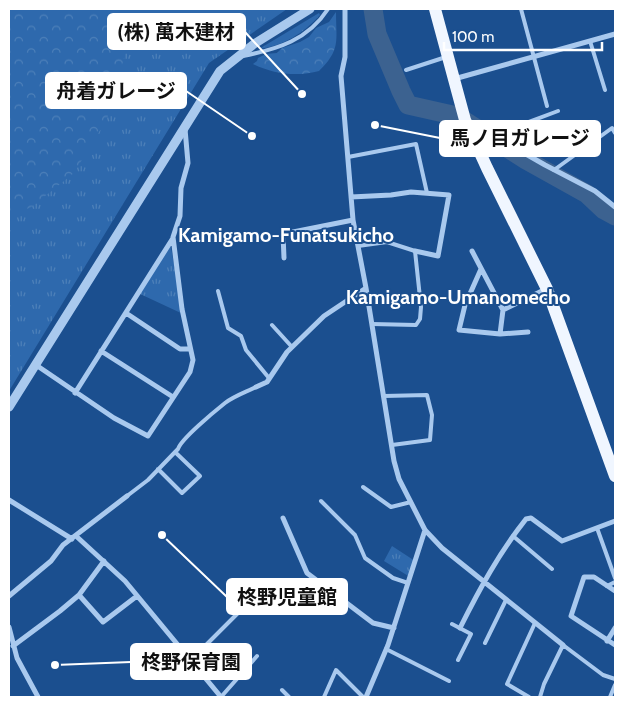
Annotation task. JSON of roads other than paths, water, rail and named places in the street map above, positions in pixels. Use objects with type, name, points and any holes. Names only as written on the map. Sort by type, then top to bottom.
[{"type":"main road","points":[[434,9],[465,120],[547,289],[615,476]]},
{"type":"street","points":[[9,407],[220,71],[236,57],[310,9]]},
{"type":"street","points":[[345,9],[345,57],[341,76],[353,220],[399,479],[425,530],[442,548],[562,645]]},
{"type":"street","points":[[453,80],[615,34]]},
{"type":"street","points":[[465,120],[554,170],[595,190],[615,207]]},
{"type":"street","points":[[75,393],[173,237],[180,216],[181,188],[188,163],[185,129]]},
{"type":"street","points":[[351,197],[411,192],[449,195],[438,256],[415,251]]},
{"type":"street","points":[[284,258],[283,234],[353,220]]},
{"type":"street","points":[[36,365],[114,418],[148,436],[190,372],[193,360],[182,309],[173,237]]},
{"type":"street","points":[[472,251],[503,310],[500,334]]},
{"type":"street","points":[[481,269],[465,305],[459,330],[500,334],[528,332]]},
{"type":"street","points":[[256,387],[267,382],[292,347],[324,316],[366,288]]},
{"type":"street","points":[[503,310],[547,289]]},
{"type":"street","points":[[126,314],[180,349],[190,349]]},
{"type":"street","points":[[101,351],[174,397]]},
{"type":"street","points":[[9,596],[51,561],[64,545],[127,496]]},
{"type":"street","points":[[9,500],[74,538],[104,562],[137,596],[221,697]]},
{"type":"street","points":[[283,518],[307,573],[373,623],[394,628]]},
{"type":"street","points":[[460,628],[483,582],[526,519],[531,518],[562,541],[615,521]]},
{"type":"street","points":[[364,697],[394,628],[425,530]]},
{"type":"street","points":[[13,646],[60,611],[79,594],[104,562]]},
{"type":"street","points":[[615,591],[594,577],[584,577],[571,616],[615,645]]},
{"type":"street","points":[[79,594],[103,622],[137,596]]},
{"type":"street","points":[[9,627],[17,658],[38,697]]},
{"type":"street","points":[[607,641],[615,628]]},
{"type":"lane","points":[[236,57],[271,50],[301,38],[312,30],[328,9]]},
{"type":"lane","points":[[521,9],[547,106]]},
{"type":"lane","points":[[590,41],[605,90]]},
{"type":"lane","points":[[406,70],[447,57]]},
{"type":"lane","points":[[494,136],[558,112]]},
{"type":"lane","points":[[554,170],[612,128],[615,133]]},
{"type":"lane","points":[[348,157],[416,144],[427,194]]},
{"type":"lane","points":[[358,246],[387,242],[415,251],[421,307],[420,319],[416,325],[372,324]]},
{"type":"lane","points":[[218,291],[228,328],[241,336],[246,350],[269,378]]},
{"type":"lane","points":[[272,325],[292,347]]},
{"type":"lane","points":[[127,496],[148,480],[175,452],[187,436],[226,402],[256,387]]},
{"type":"lane","points":[[384,396],[427,395],[432,415],[430,440],[392,445]]},
{"type":"lane","points":[[158,469],[182,493],[200,476],[175,452]]},
{"type":"lane","points":[[363,486],[392,507],[411,502]]},
{"type":"lane","points":[[321,501],[355,535],[365,558],[393,578],[408,583]]},
{"type":"lane","points":[[597,528],[615,580],[607,586]]},
{"type":"lane","points":[[513,536],[552,569]]},
{"type":"lane","points":[[191,660],[251,600],[234,580]]},
{"type":"lane","points":[[485,643],[506,600]]},
{"type":"lane","points":[[530,697],[507,684],[536,623]]},
{"type":"lane","points":[[452,624],[472,634],[458,660]]},
{"type":"lane","points":[[540,697],[562,645],[603,675],[615,679]]},
{"type":"lane","points":[[386,649],[449,681]]},
{"type":"lane","points":[[221,697],[256,656]]},
{"type":"lane","points":[[324,697],[336,670],[364,697]]},
{"type":"lane","points":[[610,697],[615,685]]},
{"type":"lane","points":[[282,690],[289,697]]},
{"type":"waterway","points":[[373,9],[377,34],[408,105],[457,116],[526,160],[587,194],[604,210],[615,216]]},
{"type":"place","name":"(株) 萬木建材","points":[[302,94]]},
{"type":"place","name":"馬ノ目ガレージ","points":[[375,125]]},
{"type":"place","name":"舟着ガレージ","points":[[252,136]]},
{"type":"place","name":"柊野児童館","points":[[162,535]]},
{"type":"place","name":"柊野保育園","points":[[55,665]]},
{"type":"district","name":"Kamigamo-Funatsukicho","points":[[286,235]]},
{"type":"district","name":"Kamigamo-Umanomecho","points":[[458,297]]}]
